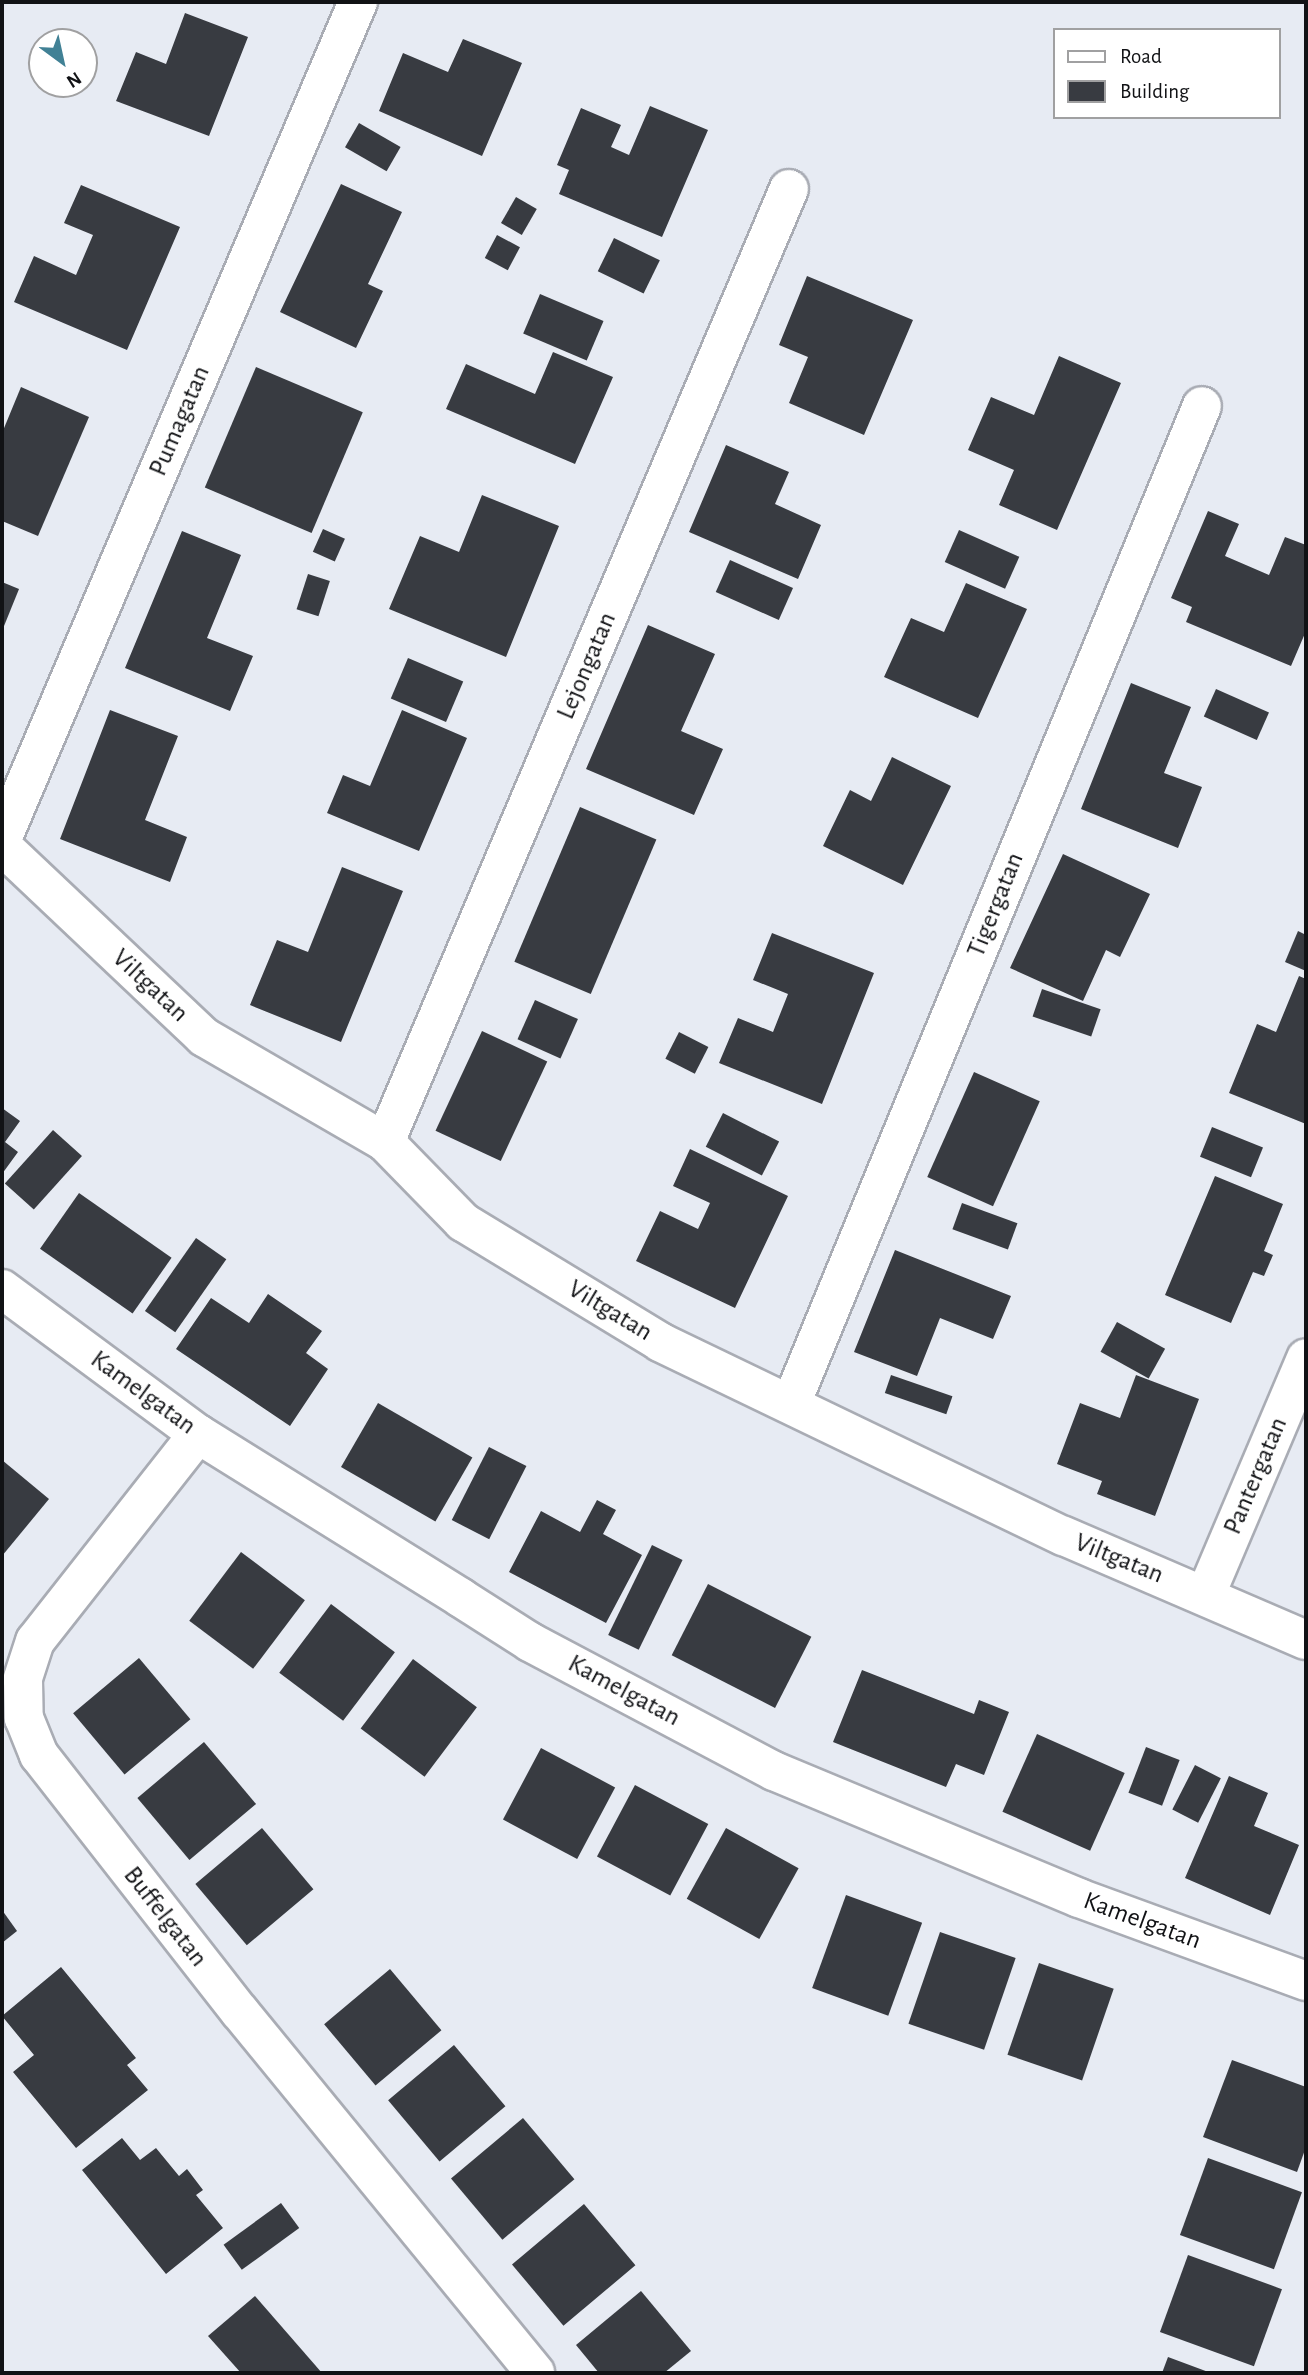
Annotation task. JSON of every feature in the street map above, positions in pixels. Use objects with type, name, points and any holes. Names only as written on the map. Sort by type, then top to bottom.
[{"type":"street","name":"Pumagatan","points":[[2,839],[358,2]]},
{"type":"street","name":"Lejongatan","points":[[385,1142],[789,189]]},
{"type":"street","name":"Tigergatan","points":[[791,1404],[1202,406]]},
{"type":"street","name":"Viltgatan","points":[[2,846],[204,1037],[385,1142],[463,1222],[660,1342],[1063,1536],[1206,1594],[1306,1640]]},
{"type":"street","name":"Kamelgatan","points":[[2,1289],[198,1434],[530,1642],[774,1771],[1079,1898],[1306,1981]]},
{"type":"street","name":"Pantergatan","points":[[1206,1594],[1306,1357]]},
{"type":"street","name":"Buffelgatan","points":[[198,1434],[35,1641],[23,1679],[24,1718],[39,1755],[139,1884],[535,2373]]},
{"type":"building","points":[[185,13],[248,37],[209,136],[116,101],[136,52],[166,64]]},
{"type":"building","points":[[463,39],[522,63],[482,156],[379,111],[403,53],[448,72]]},
{"type":"building","points":[[650,106],[708,130],[662,237],[559,194],[569,170],[557,165],[581,108],[621,125],[611,147],[629,155]]},
{"type":"building","points":[[359,123],[401,147],[387,171],[345,147]]},
{"type":"building","points":[[341,184],[402,212],[368,284],[383,291],[356,348],[280,312]]},
{"type":"building","points":[[81,185],[180,227],[127,350],[14,302],[34,256],[76,275],[93,235],[64,223]]},
{"type":"building","points":[[516,197],[537,209],[522,235],[501,223]]},
{"type":"building","points":[[497,235],[520,247],[508,270],[485,258]]},
{"type":"building","points":[[614,238],[660,260],[644,294],[598,271]]},
{"type":"building","points":[[807,276],[913,320],[864,435],[789,403],[808,357],[779,345]]},
{"type":"building","points":[[540,294],[604,321],[587,361],[523,334]]},
{"type":"building","points":[[553,352],[613,377],[575,464],[446,409],[466,364],[535,394]]},
{"type":"building","points":[[1059,356],[1121,383],[1057,530],[999,505],[1014,470],[968,450],[991,397],[1034,415]]},
{"type":"building","points":[[256,367],[363,412],[312,533],[205,488]]},
{"type":"building","points":[[21,387],[89,417],[38,536],[2,521],[2,433]]},
{"type":"building","points":[[726,445],[789,472],[775,504],[821,525],[798,579],[689,532]]},
{"type":"building","points":[[482,495],[559,526],[506,657],[389,609],[420,536],[459,552]]},
{"type":"building","points":[[1208,511],[1239,524],[1225,556],[1269,575],[1285,537],[1306,545],[1306,631],[1291,666],[1186,622],[1192,607],[1171,598]]},
{"type":"building","points":[[323,529],[345,539],[335,562],[313,552]]},
{"type":"building","points":[[959,530],[1019,557],[1005,589],[945,562]]},
{"type":"building","points":[[182,531],[241,555],[207,638],[253,656],[230,711],[125,668]]},
{"type":"building","points":[[730,560],[793,588],[779,620],[716,592]]},
{"type":"building","points":[[308,574],[330,581],[318,616],[297,609]]},
{"type":"building","points":[[2,582],[19,589],[2,631]]},
{"type":"building","points":[[966,583],[1027,609],[978,718],[884,677],[911,618],[944,632]]},
{"type":"building","points":[[648,625],[715,654],[681,731],[723,749],[694,815],[586,769]]},
{"type":"building","points":[[408,658],[463,681],[446,722],[391,699]]},
{"type":"building","points":[[1131,683],[1191,707],[1164,773],[1202,787],[1178,848],[1081,809]]},
{"type":"building","points":[[1216,689],[1269,713],[1257,740],[1204,716]]},
{"type":"building","points":[[110,710],[178,736],[145,820],[187,837],[170,882],[60,839]]},
{"type":"building","points":[[402,710],[467,738],[419,851],[327,813],[343,775],[370,786]]},
{"type":"building","points":[[892,757],[951,786],[903,885],[823,846],[850,790],[871,801]]},
{"type":"building","points":[[580,807],[656,839],[591,994],[514,962]]},
{"type":"building","points":[[1063,854],[1150,894],[1120,957],[1106,950],[1083,1001],[1010,968]]},
{"type":"building","points":[[342,867],[403,891],[341,1042],[250,1005],[277,940],[308,952]]},
{"type":"building","points":[[1298,931],[1306,935],[1306,971],[1285,962]]},
{"type":"building","points":[[772,933],[874,973],[822,1104],[719,1063],[738,1018],[773,1032],[788,994],[753,980]]},
{"type":"building","points":[[1299,976],[1306,979],[1306,1124],[1229,1093],[1257,1024],[1276,1032]]},
{"type":"building","points":[[1042,989],[1101,1009],[1091,1037],[1033,1016]]},
{"type":"building","points":[[535,1000],[578,1019],[560,1058],[518,1039]]},
{"type":"building","points":[[482,1031],[547,1061],[501,1161],[436,1131]]},
{"type":"building","points":[[679,1032],[708,1047],[695,1074],[665,1059]]},
{"type":"building","points":[[974,1072],[1040,1101],[993,1206],[927,1177]]},
{"type":"building","points":[[2,1108],[20,1121],[5,1142],[18,1152],[2,1174]]},
{"type":"building","points":[[723,1113],[779,1142],[762,1175],[706,1147]]},
{"type":"building","points":[[1212,1127],[1263,1148],[1251,1177],[1200,1157]]},
{"type":"building","points":[[53,1130],[82,1156],[34,1210],[5,1184]]},
{"type":"building","points":[[690,1149],[788,1196],[735,1308],[636,1261],[660,1211],[698,1229],[710,1203],[673,1186]]},
{"type":"building","points":[[1215,1176],[1283,1204],[1264,1251],[1273,1255],[1264,1276],[1253,1272],[1231,1323],[1165,1295]]},
{"type":"building","points":[[79,1193],[172,1258],[133,1314],[40,1249]]},
{"type":"building","points":[[962,1203],[1017,1223],[1008,1249],[952,1229]]},
{"type":"building","points":[[196,1238],[226,1259],[175,1332],[145,1311]]},
{"type":"building","points":[[895,1250],[1011,1296],[993,1339],[940,1318],[917,1376],[854,1352]]},
{"type":"building","points":[[268,1294],[322,1331],[306,1353],[328,1369],[290,1426],[176,1349],[211,1298],[249,1323]]},
{"type":"building","points":[[1117,1322],[1165,1349],[1149,1378],[1101,1352]]},
{"type":"building","points":[[891,1375],[952,1396],[946,1414],[885,1393]]},
{"type":"building","points":[[1136,1375],[1199,1399],[1155,1516],[1097,1494],[1102,1481],[1057,1464],[1080,1403],[1120,1418]]},
{"type":"building","points":[[378,1403],[472,1458],[435,1522],[341,1467]]},
{"type":"building","points":[[489,1447],[526,1466],[489,1539],[452,1520]]},
{"type":"building","points":[[2,1460],[49,1499],[2,1556]]},
{"type":"building","points":[[597,1500],[616,1510],[603,1534],[642,1555],[606,1623],[509,1572],[541,1511],[580,1532]]},
{"type":"building","points":[[652,1545],[683,1560],[639,1650],[608,1635]]},
{"type":"building","points":[[241,1552],[305,1600],[253,1669],[189,1621]]},
{"type":"building","points":[[708,1584],[811,1637],[775,1708],[672,1655]]},
{"type":"building","points":[[331,1604],[395,1652],[343,1721],[279,1673]]},
{"type":"building","points":[[139,1658],[190,1719],[125,1775],[73,1713]]},
{"type":"building","points":[[413,1659],[477,1707],[425,1777],[361,1728]]},
{"type":"building","points":[[862,1670],[974,1714],[979,1700],[1009,1712],[984,1775],[956,1764],[946,1787],[833,1742]]},
{"type":"building","points":[[1037,1734],[1125,1773],[1090,1851],[1002,1812]]},
{"type":"building","points":[[204,1742],[256,1804],[189,1860],[137,1798]]},
{"type":"building","points":[[1146,1747],[1180,1760],[1162,1806],[1128,1793]]},
{"type":"building","points":[[541,1748],[615,1787],[577,1859],[503,1820]]},
{"type":"building","points":[[1195,1765],[1221,1778],[1198,1823],[1172,1810]]},
{"type":"building","points":[[1229,1776],[1268,1793],[1254,1826],[1299,1845],[1270,1915],[1185,1878]]},
{"type":"building","points":[[635,1785],[708,1824],[670,1895],[597,1857]]},
{"type":"building","points":[[262,1828],[313,1889],[247,1945],[195,1884]]},
{"type":"building","points":[[726,1828],[799,1868],[759,1939],[687,1899]]},
{"type":"building","points":[[846,1895],[922,1923],[888,2016],[812,1988]]},
{"type":"building","points":[[2,1910],[17,1931],[2,1943]]},
{"type":"building","points":[[940,1932],[1016,1958],[984,2050],[908,2024]]},
{"type":"building","points":[[1039,1963],[1114,1989],[1082,2080],[1007,2055]]},
{"type":"building","points":[[61,1967],[136,2058],[127,2065],[148,2090],[76,2148],[13,2072],[34,2055],[2,2016]]},
{"type":"building","points":[[390,1969],[441,2030],[376,2086],[324,2024]]},
{"type":"building","points":[[454,2045],[505,2106],[440,2162],[388,2100]]},
{"type":"building","points":[[1232,2060],[1306,2087],[1306,2147],[1297,2172],[1203,2137]]},
{"type":"building","points":[[523,2118],[574,2179],[502,2240],[451,2178]]},
{"type":"building","points":[[122,2138],[140,2160],[156,2148],[179,2176],[187,2169],[203,2190],[196,2195],[223,2228],[166,2274],[82,2170]]},
{"type":"building","points":[[1208,2158],[1302,2192],[1274,2269],[1180,2235]]},
{"type":"building","points":[[281,2203],[299,2228],[242,2270],[224,2245]]},
{"type":"building","points":[[584,2204],[635,2265],[563,2326],[512,2264]]},
{"type":"building","points":[[1188,2255],[1282,2289],[1254,2366],[1160,2332]]},
{"type":"building","points":[[641,2291],[691,2351],[664,2373],[599,2373],[576,2345]]},
{"type":"building","points":[[255,2296],[322,2373],[241,2373],[208,2336]]},
{"type":"building","points":[[1168,2357],[1211,2373],[1162,2373]]}]
